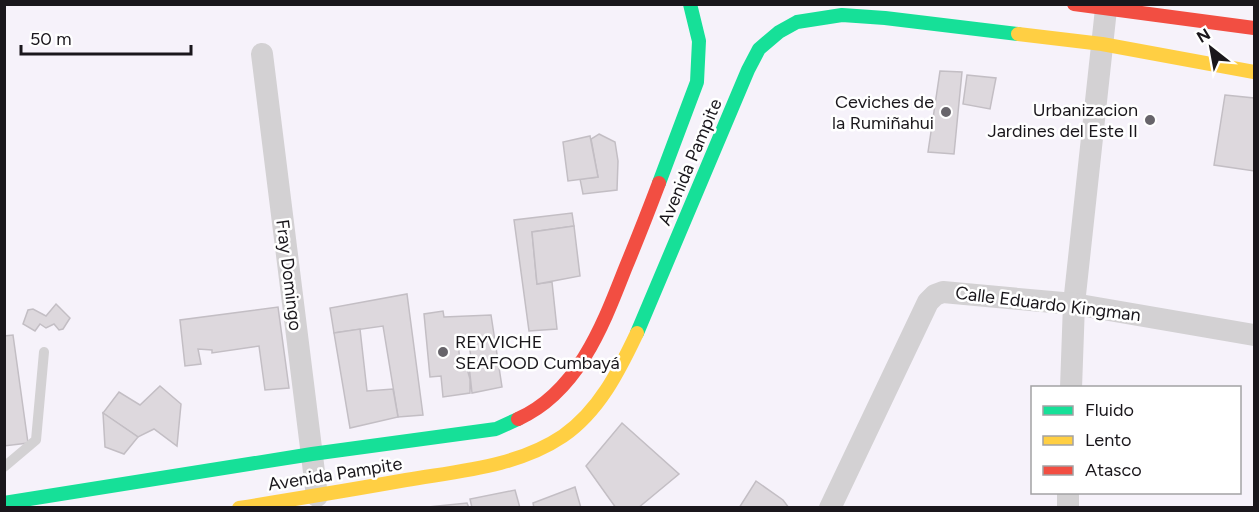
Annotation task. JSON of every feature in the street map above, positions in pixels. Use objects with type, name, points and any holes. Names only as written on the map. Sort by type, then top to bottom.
[{"type":"street","name":"Avenida Pampite","points":[[4,502],[312,454],[496,429],[527,415],[556,394],[579,366],[604,322],[687,128],[697,82],[699,41],[690,4]]},
{"type":"street","points":[[1074,4],[1254,28]]},
{"type":"street","points":[[1071,386],[1074,303],[1106,9]]},
{"type":"street","name":"Avenida Pampite","points":[[239,507],[317,496],[495,464],[538,450],[565,434],[595,406],[621,369],[715,137],[759,50],[779,32],[816,12],[1102,44],[1254,72]]},
{"type":"street","name":"Fray Domingo","points":[[262,54],[317,496]]},
{"type":"street","name":"Calle Eduardo Kingman","points":[[830,507],[928,302],[935,295],[943,292],[1074,303],[1254,335]]},
{"type":"lane","points":[[4,467],[36,440],[44,352]]},
{"type":"building","name":"Ceviches de la Rumiñahui","points":[[940,71],[962,72],[954,154],[928,152]]},
{"type":"building","points":[[967,75],[996,78],[990,109],[963,104]]},
{"type":"building","points":[[1225,95],[1254,98],[1254,171],[1214,165]]},
{"type":"building","points":[[599,134],[615,142],[618,161],[617,190],[583,194],[580,179],[598,177],[591,139]]},
{"type":"building","points":[[590,136],[598,177],[568,181],[563,142]]},
{"type":"building","points":[[572,213],[574,226],[532,232],[537,284],[552,282],[557,329],[529,331],[514,220]]},
{"type":"building","points":[[574,226],[580,276],[537,284],[532,232]]},
{"type":"building","points":[[407,294],[423,415],[398,417],[383,326],[334,333],[330,308]]},
{"type":"building","points":[[56,304],[70,318],[63,329],[59,330],[54,324],[46,328],[40,324],[35,331],[23,324],[28,310],[33,309],[46,316]]},
{"type":"building","points":[[278,307],[289,388],[265,390],[259,346],[212,353],[212,350],[198,349],[201,364],[185,366],[180,320]]},
{"type":"building","name":"REYVICHE SEAFOOD Cumbayá","points":[[443,311],[444,317],[491,315],[502,387],[472,393],[469,365],[472,364],[468,338],[458,339],[460,364],[466,365],[470,379],[470,393],[443,397],[441,376],[430,377],[424,314]]},
{"type":"building","points":[[360,329],[367,391],[393,389],[398,417],[350,428],[334,333]]},
{"type":"building","points":[[13,335],[28,443],[4,446],[4,336]]},
{"type":"building","points":[[160,386],[181,404],[177,446],[154,429],[138,437],[103,413],[119,392],[140,405]]},
{"type":"building","points":[[103,413],[138,437],[124,454],[105,447]]},
{"type":"building","points":[[622,423],[679,474],[638,508],[616,508],[586,466]]},
{"type":"building","points":[[756,481],[783,500],[789,508],[739,508]]},
{"type":"building","points":[[575,487],[581,508],[534,508],[533,503]]},
{"type":"building","points":[[515,490],[520,508],[472,508],[470,499]]},
{"type":"building","points":[[467,503],[469,508],[418,508]]},
{"type":"traffic: fast","points":[[659,183],[697,82],[699,41],[690,4]]},
{"type":"traffic: fast","points":[[637,333],[748,70],[759,49],[779,32],[797,22],[842,15],[1018,34]]},
{"type":"traffic: fast","points":[[4,503],[312,454],[496,429],[518,419]]},
{"type":"traffic: slow","points":[[1018,34],[1102,44],[1254,72]]},
{"type":"traffic: slow","points":[[239,508],[467,470],[527,455],[563,436],[587,415],[615,376],[637,333]]},
{"type":"traffic: jam","points":[[1074,4],[1254,28]]},
{"type":"traffic: jam","points":[[518,419],[539,407],[557,392],[586,355],[607,312],[659,183]]},
{"type":"place","name":"Ceviches de la Rumiñahui","points":[[946,112]]},
{"type":"place","name":"Urbanizacion Jardines del Este II","points":[[1150,120]]},
{"type":"place","name":"REYVICHE SEAFOOD Cumbayá","points":[[443,352]]}]
